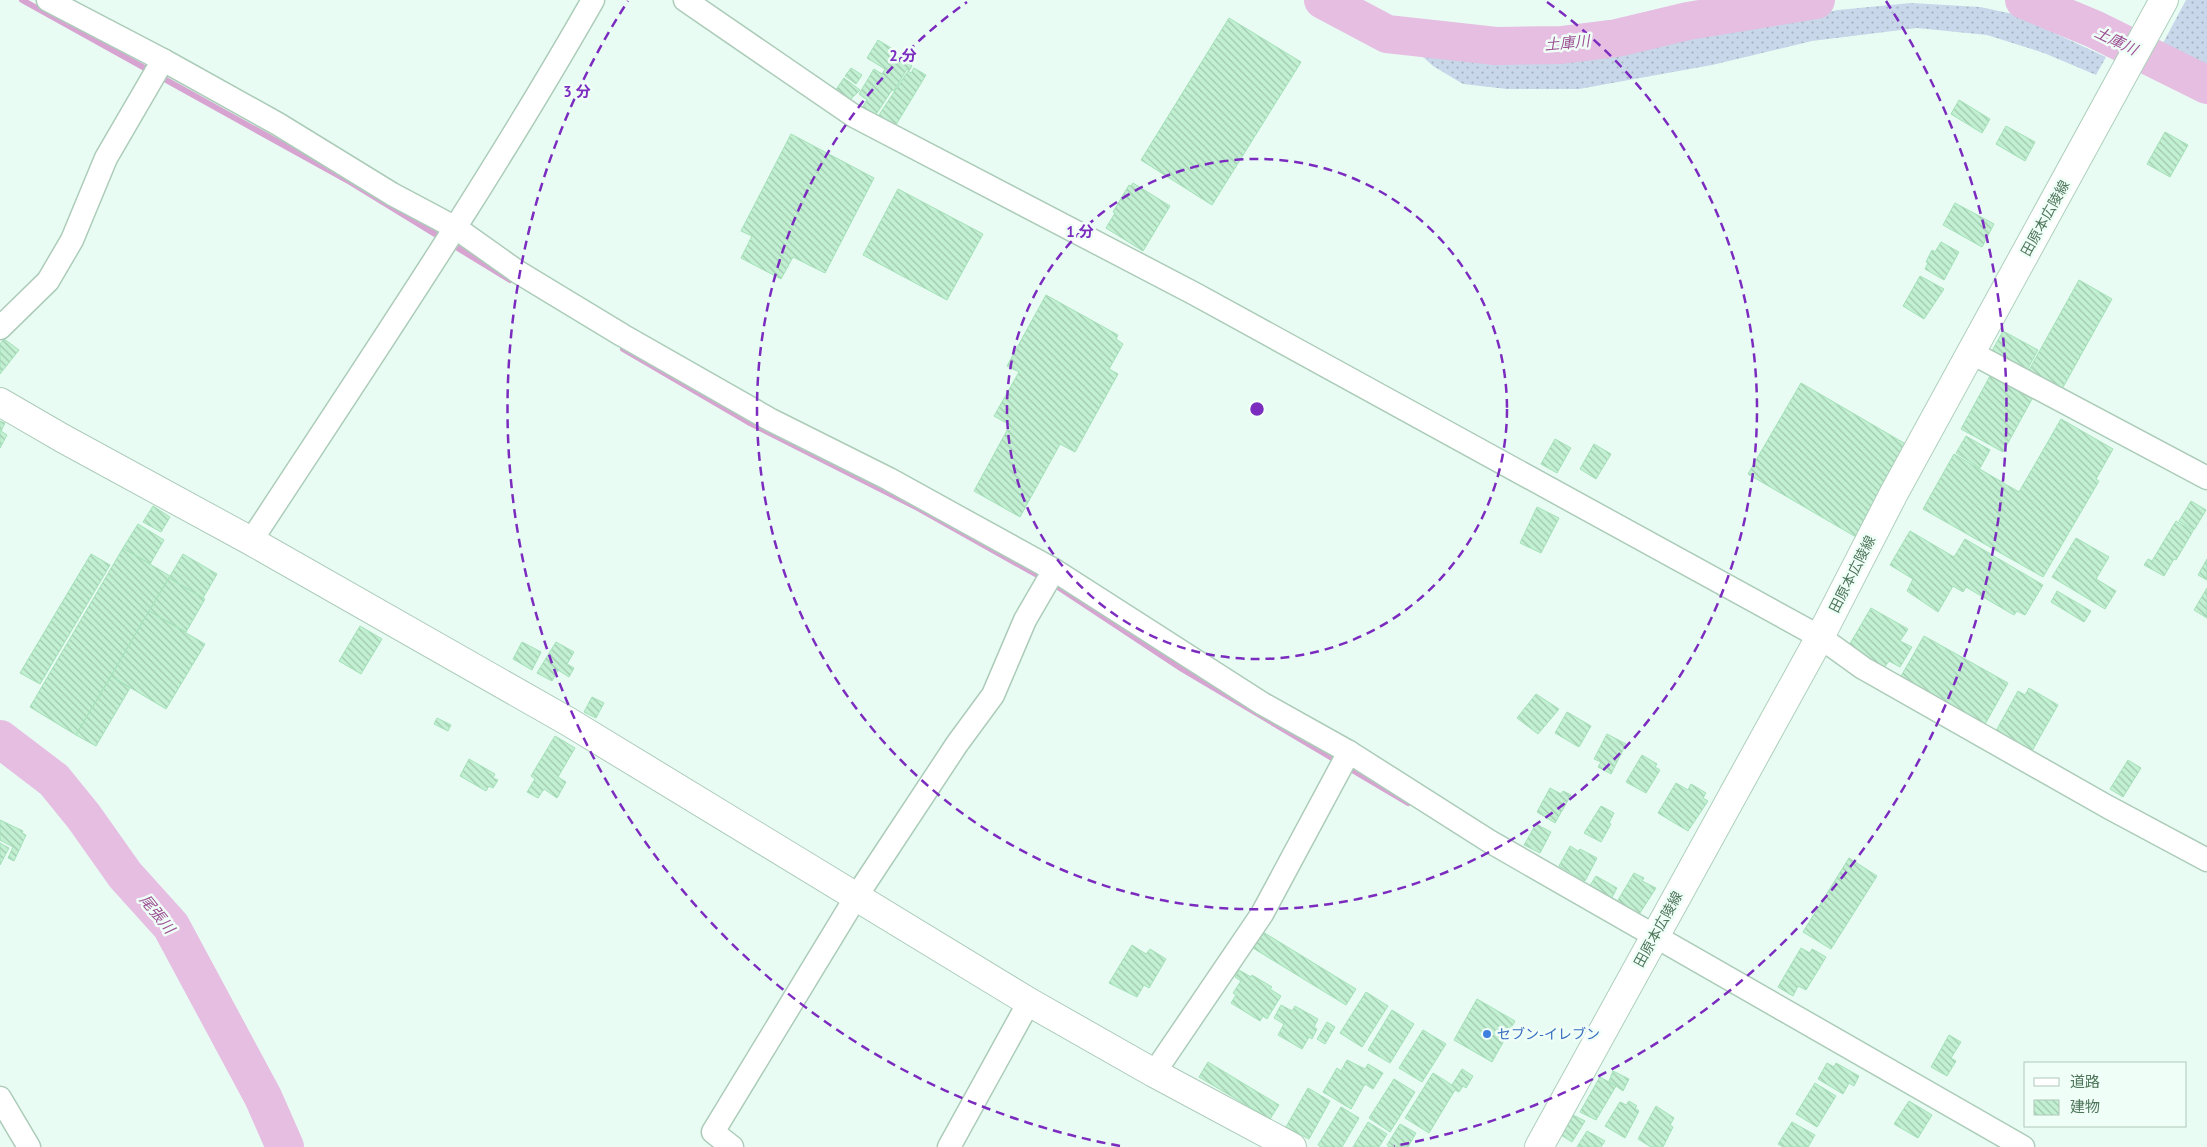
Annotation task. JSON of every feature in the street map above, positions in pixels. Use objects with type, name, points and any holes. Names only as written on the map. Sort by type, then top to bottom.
[{"type":"street","points":[[48,0],[163,60],[278,124],[392,194],[456,228],[518,272],[622,335],[771,420],[889,479],[1048,580],[1263,704],[1344,761],[1489,840],[2023,1147]]},
{"type":"street","points":[[251,541],[456,228],[544,86],[593,0]]},
{"type":"street","points":[[685,0],[854,116],[1195,294],[1820,637],[1872,673],[2108,807],[2207,860]]},
{"type":"street","name":"田原本広陵線","points":[[1538,1147],[1820,637],[1894,493],[2164,0]]},
{"type":"street","points":[[0,328],[48,281],[72,240],[106,158],[163,60]]},
{"type":"street","points":[[1972,353],[2207,478]]},
{"type":"street","points":[[0,402],[251,541],[624,754],[1029,1002],[1154,1073],[1292,1147]]},
{"type":"street","points":[[732,1147],[713,1132],[856,897],[957,744],[992,695],[1025,620],[1048,580]]},
{"type":"street","points":[[1154,1073],[1262,914],[1344,761]]},
{"type":"street","points":[[949,1147],[1029,1002]]},
{"type":"street","points":[[0,1098],[29,1147]]},
{"type":"shaded area","points":[[2186,0],[2207,0],[2207,66],[2163,43]]},
{"type":"shaded area","points":[[1911,3],[1980,7],[2013,14],[2106,57],[2096,75],[2044,53],[1987,35],[1917,28],[1812,41],[1712,65],[1579,89],[1507,89],[1463,84],[1433,66],[1423,57],[1527,64],[1564,63],[1838,10]]},
{"type":"building","points":[[1229,18],[1301,62],[1212,205],[1141,160]]},
{"type":"building","points":[[878,40],[896,51],[895,55],[912,66],[909,71],[907,69],[894,91],[892,90],[875,116],[862,108],[867,100],[859,94],[874,69],[882,74],[885,69],[867,58]]},
{"type":"building","points":[[851,68],[862,75],[856,84],[845,76]]},
{"type":"building","points":[[914,68],[926,75],[894,128],[877,118],[908,71],[911,73]]},
{"type":"building","points":[[844,78],[860,90],[849,101],[835,91]]},
{"type":"building","points":[[1959,100],[1990,119],[1982,133],[1951,114]]},
{"type":"building","points":[[2006,126],[2035,142],[2025,161],[1996,144]]},
{"type":"building","points":[[2165,132],[2188,145],[2170,177],[2147,164]]},
{"type":"building","points":[[791,134],[874,178],[825,273],[793,257],[781,279],[741,258],[752,236],[741,231]]},
{"type":"building","points":[[1133,183],[1170,206],[1143,251],[1106,228],[1129,185],[1131,186]]},
{"type":"building","points":[[898,189],[983,234],[947,300],[863,255]]},
{"type":"building","points":[[1955,203],[1994,224],[1982,247],[1943,225]]},
{"type":"building","points":[[1941,242],[1959,252],[1944,280],[1925,269],[1932,250],[1935,252]]},
{"type":"building","points":[[1920,276],[1944,289],[1924,319],[1903,306]]},
{"type":"building","points":[[2079,280],[2112,299],[2062,389],[2029,370]]},
{"type":"building","points":[[1046,295],[1118,335],[1116,339],[1123,344],[1109,369],[1118,374],[1075,452],[1060,444],[1020,517],[974,491],[1010,425],[994,416],[1019,372],[1007,366]]},
{"type":"building","points":[[2003,331],[2038,350],[2027,370],[1992,351]]},
{"type":"building","points":[[4,339],[19,350],[0,374],[0,344]]},
{"type":"building","points":[[1990,376],[2032,399],[2003,452],[1961,429]]},
{"type":"building","points":[[1801,383],[1909,446],[1856,537],[1748,474]]},
{"type":"building","points":[[2061,419],[2113,449],[2096,479],[2099,481],[2043,577],[1923,509],[1954,454],[2019,492]]},
{"type":"building","points":[[0,421],[5,423],[1,431],[7,435],[0,448]]},
{"type":"building","points":[[1966,436],[1990,450],[1980,468],[1956,453]]},
{"type":"building","points":[[1555,439],[1571,448],[1557,473],[1541,464]]},
{"type":"building","points":[[1594,444],[1611,454],[1596,479],[1580,469]]},
{"type":"building","points":[[2191,501],[2206,510],[2194,530],[2179,521]]},
{"type":"building","points":[[153,506],[170,517],[161,532],[143,522]]},
{"type":"building","points":[[1537,507],[1559,518],[1541,553],[1520,543]]},
{"type":"building","points":[[2176,521],[2193,531],[2164,576],[2144,565],[2148,559],[2152,561]]},
{"type":"building","points":[[138,524],[164,540],[150,564],[123,548]]},
{"type":"building","points":[[1910,531],[1954,557],[1965,539],[2043,585],[2025,615],[2017,611],[2014,615],[1966,587],[1963,592],[1953,586],[1938,612],[1907,591],[1913,579],[1890,565]]},
{"type":"building","points":[[2076,538],[2109,557],[2096,579],[2116,591],[2105,609],[2052,577]]},
{"type":"building","points":[[123,548],[170,576],[76,735],[30,707]]},
{"type":"building","points":[[91,554],[110,565],[40,684],[20,673]]},
{"type":"building","points":[[183,554],[217,574],[203,598],[169,578]]},
{"type":"building","points":[[2207,559],[2207,580],[2198,575]]},
{"type":"building","points":[[169,578],[205,599],[186,632],[149,611]]},
{"type":"building","points":[[2207,588],[2207,618],[2194,610]]},
{"type":"building","points":[[2057,591],[2091,611],[2084,622],[2051,602]]},
{"type":"building","points":[[1871,608],[1908,629],[1900,641],[1912,647],[1900,667],[1889,661],[1884,668],[1848,647]]},
{"type":"building","points":[[149,611],[205,644],[166,709],[111,676]]},
{"type":"building","points":[[360,626],[382,639],[361,674],[339,661]]},
{"type":"building","points":[[1924,636],[2008,683],[1984,726],[1900,678]]},
{"type":"building","points":[[522,642],[541,652],[532,670],[513,659]]},
{"type":"building","points":[[556,642],[574,652],[567,664],[574,668],[569,677],[558,670],[552,681],[537,673]]},
{"type":"building","points":[[111,676],[130,688],[96,746],[76,735]]},
{"type":"building","points":[[2029,688],[2058,705],[2032,751],[1996,731],[2018,691],[2025,695]]},
{"type":"building","points":[[1536,694],[1559,709],[1538,734],[1517,718]]},
{"type":"building","points":[[592,697],[604,703],[596,718],[584,712]]},
{"type":"building","points":[[1567,712],[1591,726],[1579,747],[1555,733]]},
{"type":"building","points":[[437,718],[451,725],[448,731],[434,724]]},
{"type":"building","points":[[1607,734],[1626,744],[1611,774],[1598,767],[1601,762],[1594,759]]},
{"type":"building","points":[[555,736],[575,748],[558,777],[566,782],[557,798],[544,789],[538,798],[527,792],[535,779],[531,776]]},
{"type":"building","points":[[1642,755],[1657,764],[1655,767],[1660,770],[1646,793],[1626,782]]},
{"type":"building","points":[[469,759],[495,774],[493,778],[498,780],[493,788],[489,786],[486,791],[460,776]]},
{"type":"building","points":[[2128,760],[2141,768],[2123,797],[2110,789]]},
{"type":"building","points":[[1676,783],[1688,790],[1691,784],[1706,793],[1703,798],[1708,801],[1688,831],[1658,813]]},
{"type":"building","points":[[1550,788],[1561,794],[1563,791],[1571,795],[1555,823],[1537,812]]},
{"type":"building","points":[[1601,806],[1614,813],[1609,823],[1611,824],[1601,842],[1584,833]]},
{"type":"building","points":[[0,820],[23,831],[22,833],[26,835],[14,861],[8,858],[13,847],[0,840]]},
{"type":"building","points":[[1536,824],[1551,832],[1540,853],[1524,845]]},
{"type":"building","points":[[0,843],[9,848],[0,865]]},
{"type":"building","points":[[1570,846],[1597,858],[1585,881],[1559,866]]},
{"type":"building","points":[[1849,858],[1877,876],[1831,949],[1803,932]]},
{"type":"building","points":[[1634,873],[1644,878],[1642,881],[1656,888],[1636,919],[1614,907]]},
{"type":"building","points":[[1596,876],[1617,888],[1609,903],[1587,890]]},
{"type":"building","points":[[1263,932],[1356,989],[1346,1005],[1253,948]]},
{"type":"building","points":[[1132,945],[1146,954],[1150,949],[1166,959],[1149,988],[1144,985],[1137,997],[1109,983]]},
{"type":"building","points":[[1801,948],[1810,953],[1812,949],[1826,957],[1806,990],[1798,986],[1793,996],[1778,987]]},
{"type":"building","points":[[1239,970],[1251,977],[1252,975],[1272,987],[1270,989],[1281,996],[1267,1019],[1263,1016],[1260,1021],[1231,1003],[1236,995],[1233,993],[1241,981],[1235,977]]},
{"type":"building","points":[[1366,992],[1388,1006],[1362,1047],[1340,1033]]},
{"type":"building","points":[[1477,999],[1515,1021],[1492,1062],[1454,1040]]},
{"type":"building","points":[[1281,1005],[1292,1011],[1295,1006],[1318,1019],[1314,1027],[1317,1029],[1312,1039],[1309,1037],[1302,1049],[1278,1035],[1284,1024],[1274,1018]]},
{"type":"building","points":[[1392,1010],[1414,1024],[1390,1063],[1368,1050]]},
{"type":"building","points":[[1327,1022],[1335,1027],[1325,1044],[1317,1039]]},
{"type":"building","points":[[1423,1030],[1446,1044],[1422,1082],[1399,1068]]},
{"type":"building","points":[[1949,1035],[1961,1042],[1951,1058],[1956,1061],[1947,1076],[1931,1067]]},
{"type":"building","points":[[1347,1060],[1365,1069],[1368,1064],[1383,1073],[1373,1089],[1365,1084],[1351,1109],[1323,1092],[1337,1068],[1341,1071]]},
{"type":"building","points":[[1208,1062],[1279,1105],[1270,1119],[1199,1077]]},
{"type":"building","points":[[1827,1063],[1834,1067],[1836,1063],[1859,1076],[1854,1086],[1849,1083],[1843,1094],[1818,1079]]},
{"type":"building","points":[[1462,1069],[1473,1076],[1466,1088],[1463,1086],[1459,1092],[1455,1090],[1429,1133],[1405,1118],[1433,1073],[1452,1085]]},
{"type":"building","points":[[1613,1071],[1629,1079],[1623,1091],[1609,1081]]},
{"type":"building","points":[[1600,1077],[1616,1086],[1596,1120],[1580,1112]]},
{"type":"building","points":[[1394,1079],[1415,1092],[1390,1132],[1369,1118]]},
{"type":"building","points":[[1815,1083],[1836,1096],[1817,1127],[1796,1114]]},
{"type":"building","points":[[1308,1088],[1330,1101],[1309,1139],[1286,1127]]},
{"type":"building","points":[[1629,1101],[1637,1106],[1635,1108],[1639,1111],[1625,1138],[1605,1126],[1620,1102],[1626,1105]]},
{"type":"building","points":[[1909,1101],[1932,1115],[1918,1138],[1894,1124]]},
{"type":"building","points":[[1656,1106],[1674,1118],[1670,1125],[1673,1127],[1663,1147],[1651,1147],[1638,1139]]},
{"type":"building","points":[[1341,1107],[1359,1118],[1342,1147],[1321,1147],[1318,1145]]},
{"type":"building","points":[[1573,1115],[1585,1121],[1572,1142],[1561,1135]]},
{"type":"building","points":[[1368,1122],[1387,1134],[1379,1147],[1353,1147]]},
{"type":"building","points":[[1792,1122],[1815,1135],[1808,1147],[1783,1147],[1778,1144]]},
{"type":"building","points":[[1400,1124],[1416,1133],[1408,1147],[1389,1147],[1387,1145]]},
{"type":"building","points":[[1587,1131],[1605,1141],[1601,1147],[1577,1147]]},
{"type":"waterway","points":[[22,0],[350,182],[510,280]]},
{"type":"waterway","name":"土庫川","points":[[1323,0],[1387,34],[1496,46],[1561,45],[1617,38],[1688,21],[1816,0]]},
{"type":"waterway","name":"土庫川","points":[[2024,0],[2094,29],[2207,85]]},
{"type":"waterway","points":[[623,349],[748,422],[914,506],[1055,585],[1182,669],[1408,803]]},
{"type":"waterway","name":"尾張川","points":[[0,739],[54,780],[84,817],[125,875],[171,926],[263,1097],[285,1147]]},
{"type":"place","name":"セブン-イレブン","points":[[1487,1034]]}]
